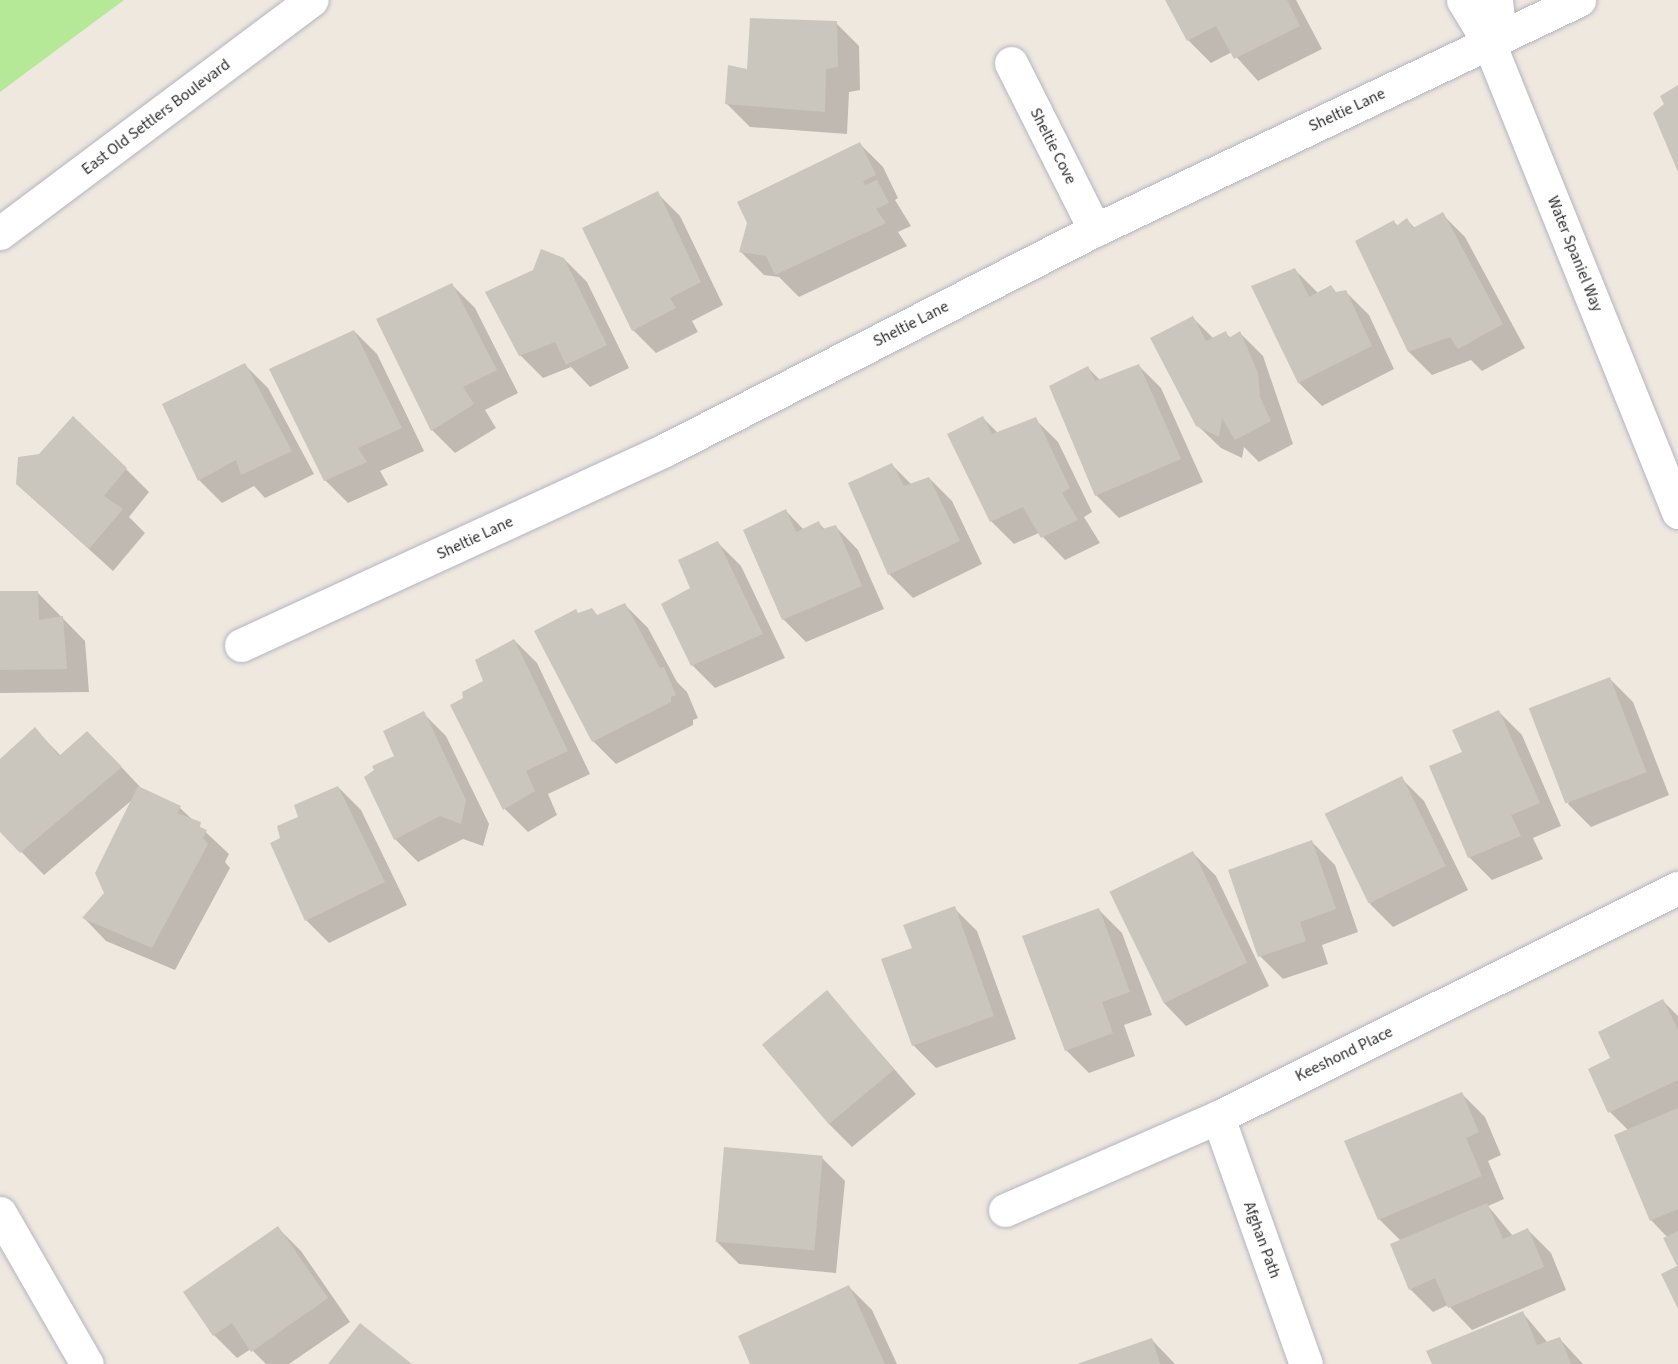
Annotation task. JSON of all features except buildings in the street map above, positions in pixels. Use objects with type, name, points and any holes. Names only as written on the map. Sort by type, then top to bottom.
[{"type":"street","name":"East Old Settlers Boulevard","points":[[0,233],[312,0]]},
{"type":"street","name":"Water Spaniel Way","points":[[1463,0],[1494,40],[1678,512]]},
{"type":"street","name":"Water Spaniel Way","points":[[1494,40],[1496,0]]},
{"type":"street","name":"Sheltie Lane","points":[[241,645],[663,451],[1095,230],[1579,0]]},
{"type":"street","name":"Sheltie Cove","points":[[1011,63],[1095,230]]},
{"type":"street","name":"Keeshond Place","points":[[1005,1210],[1218,1117],[1678,888]]},
{"type":"street","name":"Afghan Path","points":[[1218,1117],[1306,1364]]},
{"type":"street","points":[[0,1214],[87,1364]]},
{"type":"green space","points":[[0,0],[124,0],[0,92]]}]
